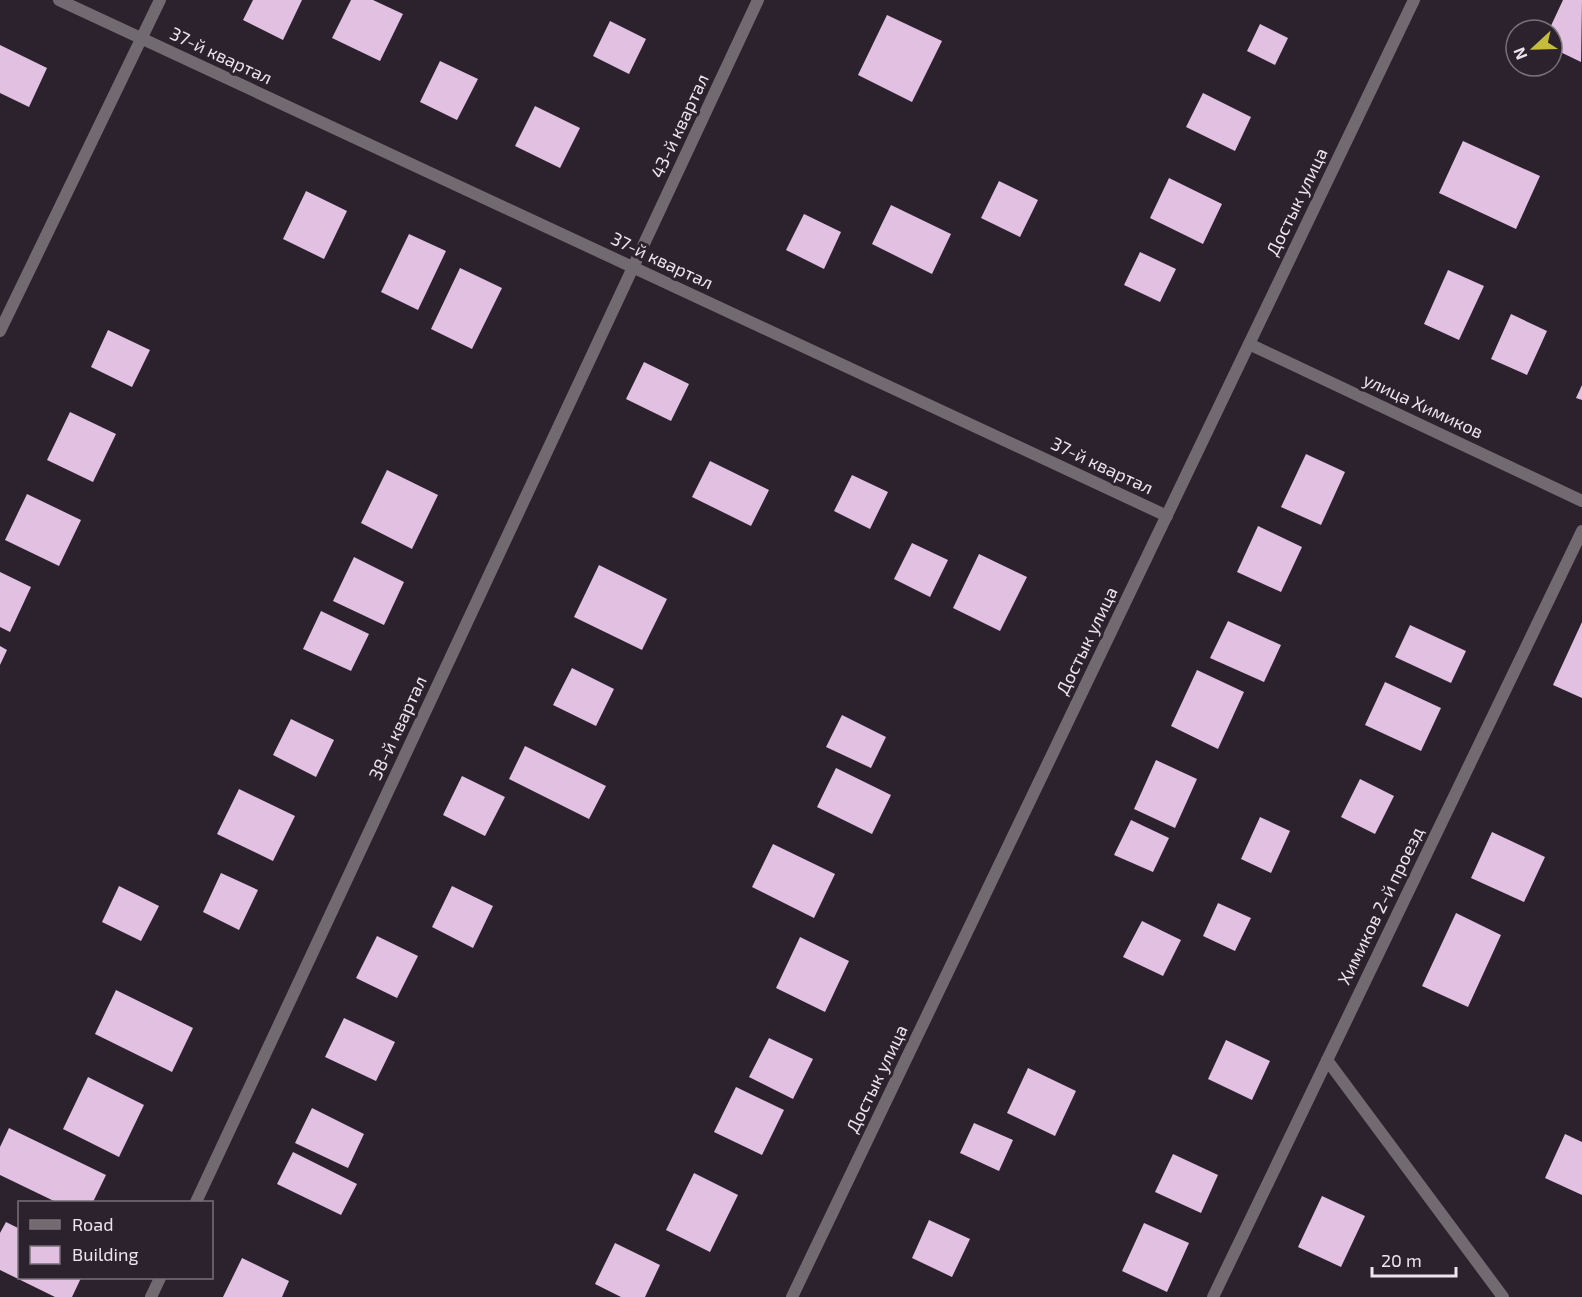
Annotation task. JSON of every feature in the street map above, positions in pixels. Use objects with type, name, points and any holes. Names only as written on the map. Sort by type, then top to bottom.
[{"type":"street","name":"37-й квартал","points":[[59,0],[1167,516]]},
{"type":"street","points":[[0,331],[160,0]]},
{"type":"street","name":"43-й квартал","points":[[634,268],[758,0]]},
{"type":"street","name":"Достык улица","points":[[792,1297],[1413,0]]},
{"type":"street","name":"38-й квартал","points":[[197,1201],[634,268]]},
{"type":"street","name":"улица Химиков","points":[[1249,344],[1582,501]]},
{"type":"street","name":"Химиков 2-й проезд","points":[[1213,1297],[1582,531]]},
{"type":"street","points":[[1327,1060],[1503,1297]]},
{"type":"street","points":[[151,1297],[160,1279]]},
{"type":"building","points":[[253,0],[302,0],[283,40],[243,20]]},
{"type":"building","points":[[351,0],[373,0],[403,14],[380,61],[332,38]]},
{"type":"building","points":[[1563,0],[1582,0],[1581,62],[1564,54],[1564,18],[1555,18]]},
{"type":"building","points":[[887,15],[942,41],[912,102],[858,75]]},
{"type":"building","points":[[610,21],[646,39],[629,74],[593,56]]},
{"type":"building","points":[[1260,24],[1288,38],[1275,65],[1247,51]]},
{"type":"building","points":[[0,45],[47,68],[29,107],[0,93]]},
{"type":"building","points":[[440,61],[478,79],[457,120],[420,102]]},
{"type":"building","points":[[1203,93],[1251,117],[1235,151],[1186,127]]},
{"type":"building","points":[[535,106],[580,128],[560,168],[515,146]]},
{"type":"building","points":[[1463,141],[1540,176],[1516,229],[1439,193]]},
{"type":"building","points":[[1169,178],[1222,204],[1203,244],[1150,218]]},
{"type":"building","points":[[999,181],[1038,200],[1020,237],[981,218]]},
{"type":"building","points":[[306,191],[347,211],[324,259],[283,239]]},
{"type":"building","points":[[891,205],[951,234],[932,274],[872,244]]},
{"type":"building","points":[[804,214],[841,232],[824,269],[786,250]]},
{"type":"building","points":[[409,234],[446,251],[418,310],[381,292]]},
{"type":"building","points":[[1140,252],[1176,269],[1160,302],[1124,285]]},
{"type":"building","points":[[460,268],[502,288],[472,349],[431,329]]},
{"type":"building","points":[[1448,270],[1484,286],[1459,340],[1424,324]]},
{"type":"building","points":[[1511,314],[1547,331],[1527,375],[1491,359]]},
{"type":"building","points":[[108,330],[150,350],[132,387],[91,367]]},
{"type":"building","points":[[644,362],[689,384],[671,421],[626,399]]},
{"type":"building","points":[[1582,385],[1582,400],[1576,398]]},
{"type":"building","points":[[70,412],[116,434],[93,482],[47,460]]},
{"type":"building","points":[[1306,454],[1345,472],[1321,525],[1281,507]]},
{"type":"building","points":[[710,461],[769,490],[751,526],[692,497]]},
{"type":"building","points":[[387,470],[438,495],[412,549],[361,523]]},
{"type":"building","points":[[852,475],[888,492],[870,529],[834,511]]},
{"type":"building","points":[[27,494],[81,520],[59,566],[5,540]]},
{"type":"building","points":[[1258,526],[1302,547],[1281,592],[1237,572]]},
{"type":"building","points":[[912,543],[948,560],[930,597],[894,579]]},
{"type":"building","points":[[979,554],[1027,577],[1000,631],[953,608]]},
{"type":"building","points":[[354,557],[404,582],[384,625],[333,601]]},
{"type":"building","points":[[599,565],[667,599],[642,650],[574,617]]},
{"type":"building","points":[[0,572],[31,587],[10,632],[0,627]]},
{"type":"building","points":[[321,611],[369,634],[351,671],[303,649]]},
{"type":"building","points":[[1228,621],[1281,645],[1264,682],[1210,658]]},
{"type":"building","points":[[1582,622],[1582,698],[1553,685]]},
{"type":"building","points":[[1410,625],[1466,651],[1451,683],[1395,657]]},
{"type":"building","points":[[0,646],[7,650],[0,665]]},
{"type":"building","points":[[572,668],[614,689],[596,726],[553,705]]},
{"type":"building","points":[[1197,670],[1244,692],[1218,749],[1171,726]]},
{"type":"building","points":[[1385,682],[1441,708],[1421,751],[1365,725]]},
{"type":"building","points":[[842,715],[886,737],[871,768],[826,747]]},
{"type":"building","points":[[291,719],[334,740],[316,777],[273,755]]},
{"type":"building","points":[[525,746],[606,786],[589,819],[509,779]]},
{"type":"building","points":[[1156,760],[1197,779],[1175,828],[1134,809]]},
{"type":"building","points":[[836,768],[891,795],[872,834],[817,807]]},
{"type":"building","points":[[462,776],[505,797],[485,836],[443,815]]},
{"type":"building","points":[[1360,779],[1394,796],[1375,834],[1341,817]]},
{"type":"building","points":[[239,789],[295,816],[273,861],[217,834]]},
{"type":"building","points":[[1260,817],[1290,831],[1271,873],[1241,859]]},
{"type":"building","points":[[1131,820],[1169,838],[1153,872],[1114,855]]},
{"type":"building","points":[[1492,832],[1545,857],[1524,902],[1471,878]]},
{"type":"building","points":[[773,844],[835,874],[814,918],[752,887]]},
{"type":"building","points":[[221,873],[258,890],[239,930],[203,912]]},
{"type":"building","points":[[119,886],[159,906],[141,941],[102,922]]},
{"type":"building","points":[[452,886],[493,906],[473,948],[432,927]]},
{"type":"building","points":[[1218,903],[1251,918],[1235,951],[1203,936]]},
{"type":"building","points":[[1456,913],[1501,935],[1468,1007],[1422,986]]},
{"type":"building","points":[[1142,921],[1181,940],[1163,976],[1123,957]]},
{"type":"building","points":[[377,936],[418,956],[397,998],[356,978]]},
{"type":"building","points":[[800,937],[849,961],[825,1012],[776,988]]},
{"type":"building","points":[[116,990],[193,1028],[172,1072],[95,1034]]},
{"type":"building","points":[[344,1018],[395,1042],[376,1081],[325,1057]]},
{"type":"building","points":[[769,1038],[813,1059],[793,1099],[749,1077]]},
{"type":"building","points":[[1226,1040],[1270,1061],[1252,1100],[1208,1079]]},
{"type":"building","points":[[1028,1068],[1076,1091],[1055,1136],[1007,1113]]},
{"type":"building","points":[[88,1077],[144,1105],[119,1157],[63,1129]]},
{"type":"building","points":[[736,1087],[784,1110],[762,1155],[714,1132]]},
{"type":"building","points":[[312,1108],[364,1134],[348,1168],[295,1143]]},
{"type":"building","points":[[974,1123],[1013,1140],[999,1171],[960,1153]]},
{"type":"building","points":[[9,1128],[106,1175],[93,1201],[54,1201],[0,1175],[0,1147]]},
{"type":"building","points":[[1565,1134],[1582,1142],[1582,1195],[1545,1178]]},
{"type":"building","points":[[293,1152],[357,1184],[341,1215],[277,1184]]},
{"type":"building","points":[[1173,1154],[1218,1175],[1201,1213],[1155,1192]]},
{"type":"building","points":[[694,1173],[738,1195],[710,1252],[666,1230]]},
{"type":"building","points":[[1322,1196],[1365,1216],[1341,1267],[1298,1247]]},
{"type":"building","points":[[929,1220],[970,1239],[952,1277],[912,1258]]},
{"type":"building","points":[[6,1222],[18,1228],[18,1279],[0,1270],[0,1233]]},
{"type":"building","points":[[1144,1223],[1189,1243],[1167,1292],[1122,1271]]},
{"type":"building","points":[[615,1243],[660,1265],[645,1297],[621,1297],[595,1284]]},
{"type":"building","points":[[242,1258],[289,1281],[282,1297],[223,1297]]},
{"type":"building","points":[[18,1279],[81,1279],[72,1297],[55,1297]]}]
